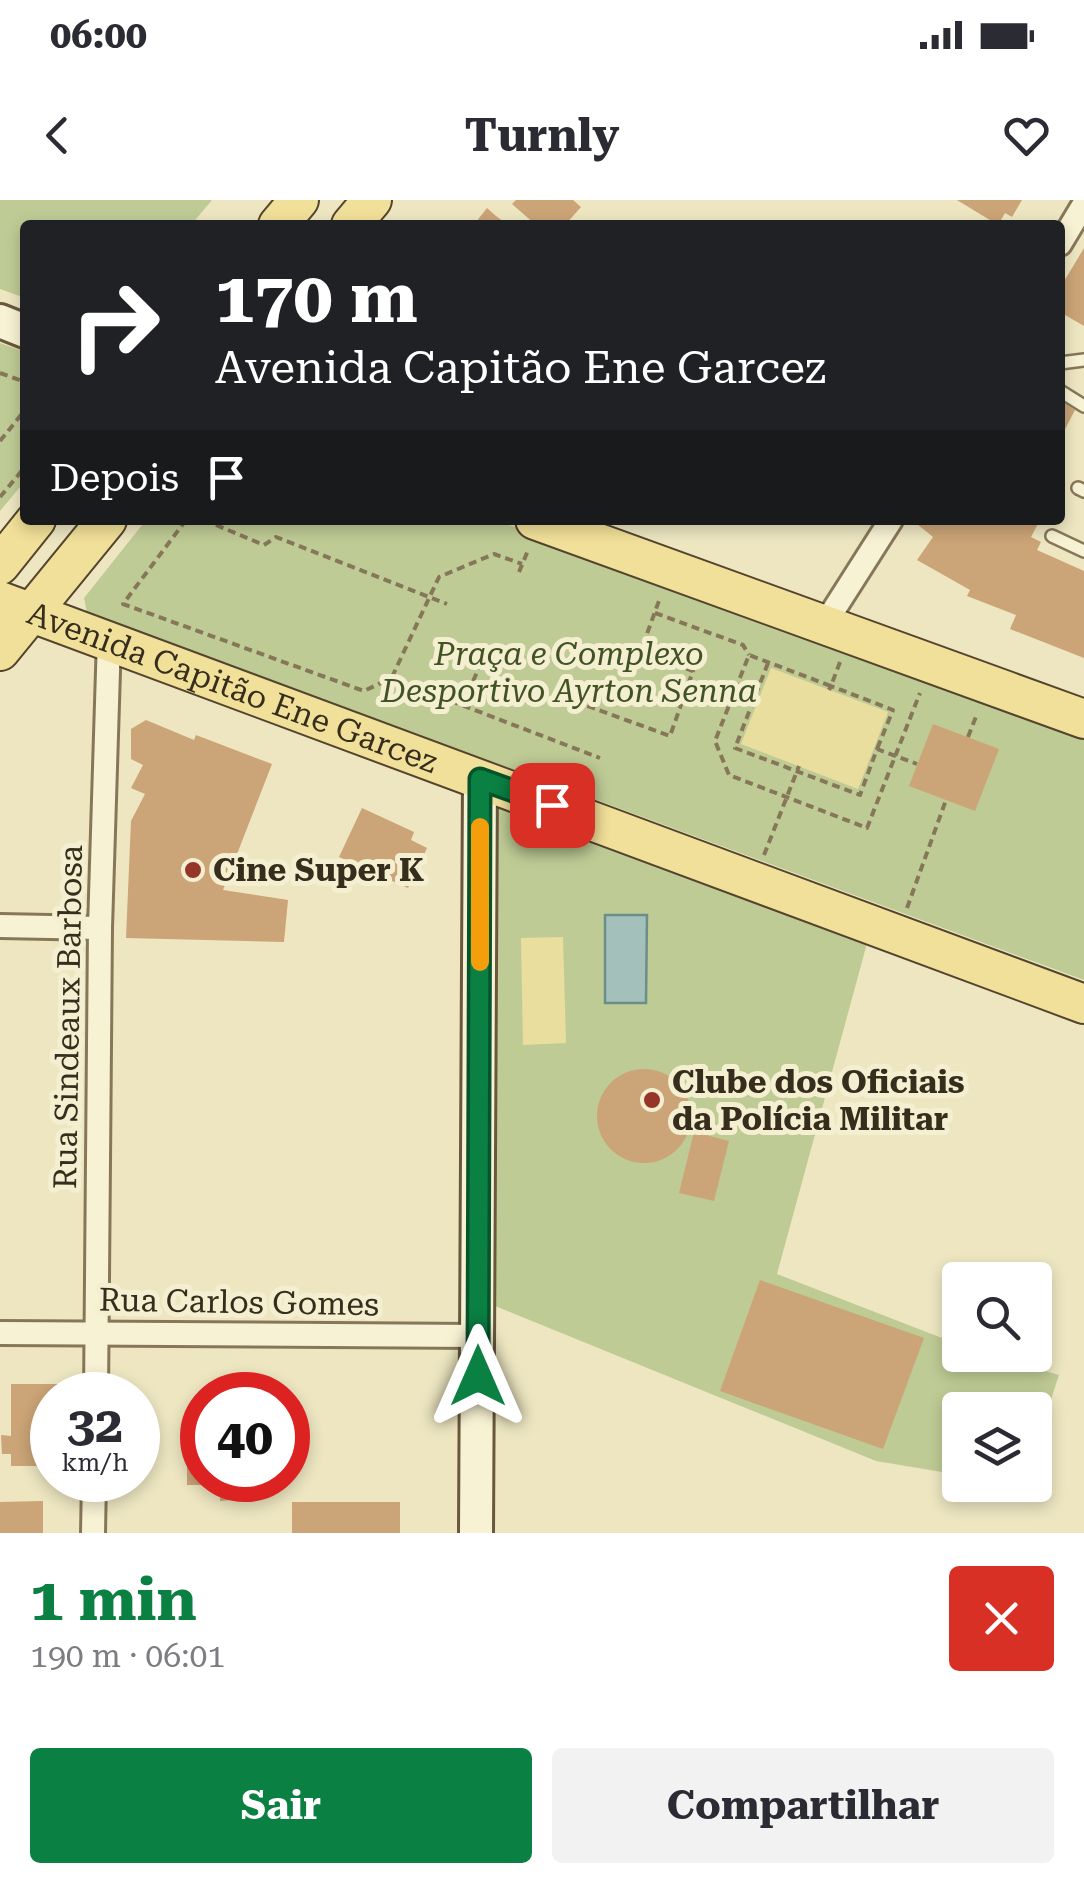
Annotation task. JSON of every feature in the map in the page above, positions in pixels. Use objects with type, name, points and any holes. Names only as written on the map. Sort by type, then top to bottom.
[{"type":"main road","points":[[282,220],[299,200]]},
{"type":"main road","points":[[355,220],[372,200]]},
{"type":"main road","points":[[0,565],[32,525]]},
{"type":"main road","points":[[0,651],[16,606],[101,525]]},
{"type":"main road","points":[[533,532],[826,622],[1084,719]]},
{"type":"main road","name":"Avenida Capitão Ene Garcez","points":[[16,606],[1084,1004]]},
{"type":"street","points":[[1065,236],[1084,204]]},
{"type":"street","points":[[826,622],[887,525]]},
{"type":"street","name":"Rua Sindeaux Barbosa","points":[[96,1372],[100,928],[108,639]]},
{"type":"street","points":[[476,1533],[480,779]]},
{"type":"street","points":[[0,926],[100,928]]},
{"type":"street","name":"Rua Carlos Gomes","points":[[0,1333],[478,1336]]},
{"type":"street","points":[[93,1533],[94,1502]]},
{"type":"lane","points":[[1052,536],[1084,551]]},
{"type":"path","points":[[0,442],[20,416]]},
{"type":"path","points":[[0,497],[20,473]]},
{"type":"path","points":[[182,525],[124,604],[364,692],[391,678],[439,577],[494,554],[522,564]]},
{"type":"path","points":[[216,525],[264,546],[276,536],[447,604]]},
{"type":"path","points":[[520,572],[533,532]]},
{"type":"path","points":[[563,697],[670,736],[693,672],[640,653],[662,594]]},
{"type":"path","points":[[655,612],[743,646],[749,654],[830,688],[893,710],[860,795],[798,768],[735,748],[768,662]]},
{"type":"path","points":[[749,654],[715,741],[729,775],[867,828],[922,689]]},
{"type":"path","points":[[830,688],[841,659]]},
{"type":"path","points":[[463,705],[480,665]]},
{"type":"path","points":[[391,678],[600,758]]},
{"type":"path","points":[[968,737],[978,709]]},
{"type":"path","points":[[878,749],[917,764]]},
{"type":"path","points":[[762,861],[798,768]]},
{"type":"path","points":[[905,914],[946,800]]},
{"type":"green space","points":[[0,200],[212,200],[195,220],[20,220],[20,296],[0,289]]},
{"type":"green space","points":[[0,343],[20,350],[20,487],[0,511]]},
{"type":"green space","name":"Praça e Complexo Desportivo Ayrton Senna","points":[[142,525],[509,525],[1084,733],[1084,980],[583,795],[558,794],[88,618],[84,598]]},
{"type":"green space","name":"Clube dos Oficiais da Polícia Militar","points":[[480,779],[872,925],[777,1274],[942,1338],[942,1372],[1059,1375],[1052,1396],[1052,1392],[942,1392],[942,1472],[876,1461],[478,1299]]},
{"type":"sand","points":[[771,668],[888,712],[858,789],[741,744]]},
{"type":"sand","points":[[563,937],[566,1043],[523,1045],[521,938]]},
{"type":"water","points":[[605,915],[647,915],[646,1003],[605,1003]]},
{"type":"building","points":[[516,200],[573,200],[581,207],[569,220],[530,220],[512,204]]},
{"type":"building","points":[[957,200],[1022,200],[1012,217],[1005,213],[1001,220],[990,220]]},
{"type":"building","points":[[487,208],[501,220],[478,220]]},
{"type":"building","points":[[1084,248],[1084,326],[1065,315],[1065,280]]},
{"type":"building","points":[[1065,403],[1075,410],[1065,429]]},
{"type":"building","points":[[918,525],[1037,525],[1031,537],[1041,542],[1037,550],[1084,571],[1084,658],[1010,629],[1016,615],[967,596],[970,590],[917,560],[933,537]]},
{"type":"building","points":[[146,720],[194,740],[196,735],[272,764],[223,890],[288,900],[284,942],[126,938],[131,821],[145,794],[131,788],[143,765],[131,759],[131,729]]},
{"type":"building","points":[[933,724],[999,749],[975,811],[909,786]]},
{"type":"building","points":[[362,808],[414,832],[411,840],[427,848],[408,888],[339,857]]},
{"type":"building","points":[[644,1069],[662,1073],[677,1083],[687,1098],[691,1116],[687,1134],[677,1149],[662,1159],[644,1163],[626,1159],[611,1149],[601,1134],[597,1116],[601,1098],[611,1083],[626,1073]]},
{"type":"building","points":[[694,1132],[729,1141],[714,1201],[679,1193]]},
{"type":"building","points":[[760,1280],[924,1338],[883,1449],[720,1391]]},
{"type":"building","points":[[11,1384],[30,1384],[30,1466],[11,1466],[11,1454],[2,1454],[1,1435],[11,1436]]},
{"type":"building","points":[[0,1502],[43,1502],[43,1533],[0,1533]]},
{"type":"building","points":[[292,1502],[400,1502],[400,1533],[292,1533]]},
{"type":"slow traffic","points":[[480,827],[480,962]]},
{"type":"place","name":"Cine Super K","points":[[193,870]]},
{"type":"place","name":"Clube dos Oficiais da Polícia Militar","points":[[652,1100]]},
{"type":"route","points":[[478,1376],[480,779],[552,805]]}]
